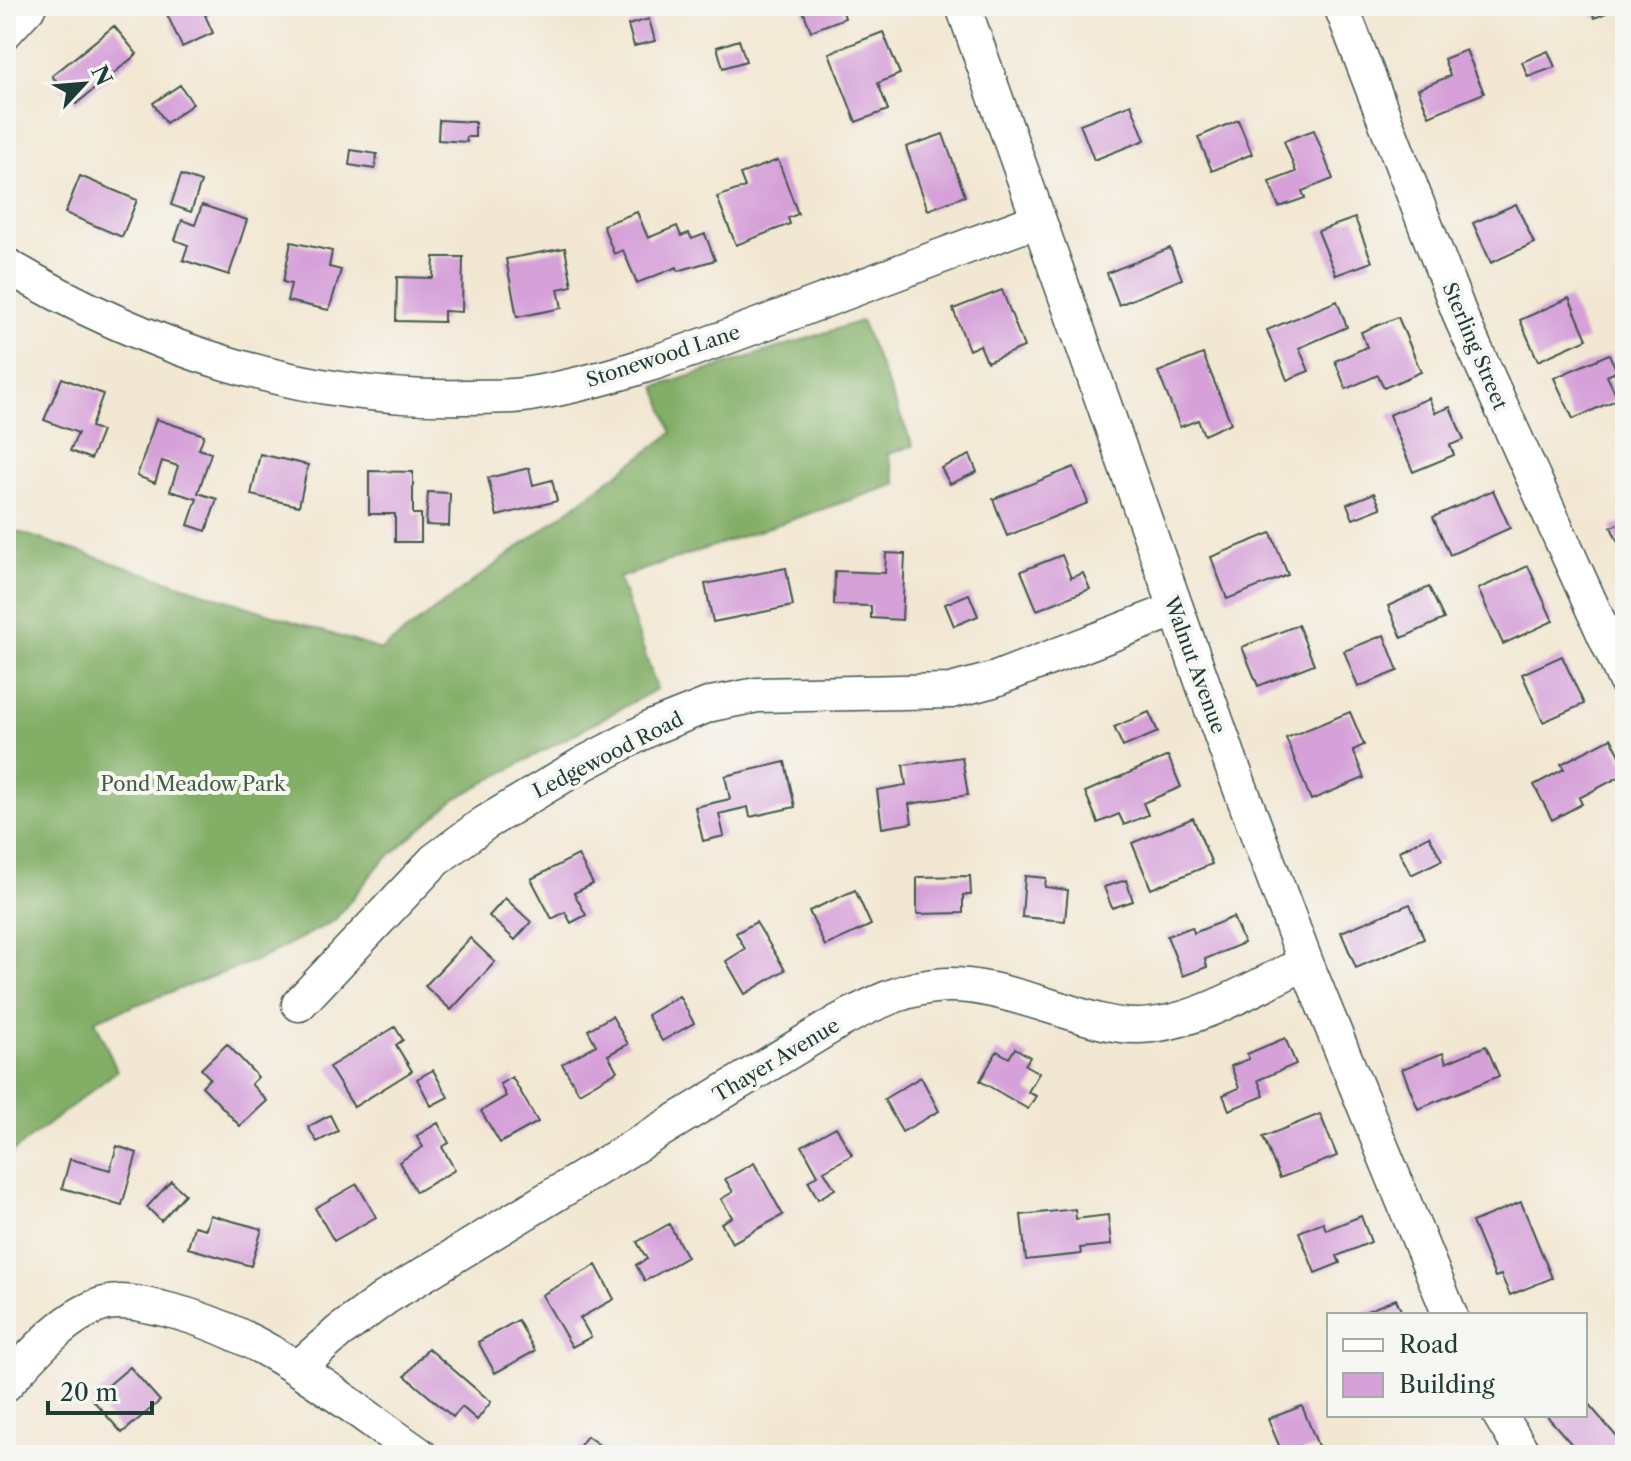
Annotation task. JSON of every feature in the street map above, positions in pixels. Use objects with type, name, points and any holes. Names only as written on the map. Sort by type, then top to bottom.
[{"type":"street","points":[[6,31],[29,6]]},
{"type":"street","name":"Walnut Avenue","points":[[963,6],[1174,610],[1306,963],[1449,1313]]},
{"type":"street","name":"Sterling Street","points":[[1341,6],[1462,320],[1625,680]]},
{"type":"street","name":"Stonewood Lane","points":[[6,265],[117,321],[214,361],[288,381],[372,394],[528,395],[621,374],[704,346],[1038,220]]},
{"type":"street","name":"Ledgewood Road","points":[[299,1004],[435,860],[485,823],[581,765],[653,727],[711,704],[757,695],[951,691],[993,680],[1174,610]]},
{"type":"street","name":"Thayer Avenue","points":[[300,1366],[385,1298],[838,1022],[898,993],[940,984],[977,987],[1099,1021],[1136,1026],[1172,1021],[1208,1008],[1306,963]]},
{"type":"street","points":[[6,1384],[34,1352],[76,1318],[104,1304],[136,1303],[196,1316],[260,1344],[300,1366],[420,1455]]},
{"type":"street","points":[[1501,1417],[1524,1455]]},
{"type":"green space","name":"Pond Meadow Park","points":[[861,321],[913,446],[888,454],[897,484],[619,578],[657,689],[455,799],[380,864],[334,921],[260,959],[95,1020],[117,1071],[6,1157],[6,528],[381,650],[672,433],[656,387]]},
{"type":"building","points":[[179,6],[225,6],[205,15],[213,33],[182,47],[166,12]]},
{"type":"building","points":[[262,6],[299,6],[299,7],[264,15]]},
{"type":"building","points":[[841,6],[845,18],[811,31],[802,8]]},
{"type":"building","points":[[1589,6],[1621,6],[1595,18]]},
{"type":"building","points":[[649,19],[655,41],[634,46],[628,25]]},
{"type":"building","points":[[114,26],[137,54],[76,104],[52,76]]},
{"type":"building","points":[[883,32],[900,74],[878,83],[888,110],[856,122],[829,53]]},
{"type":"building","points":[[739,40],[746,61],[723,68],[717,47]]},
{"type":"building","points":[[1466,50],[1484,93],[1429,116],[1418,89],[1450,76],[1444,59]]},
{"type":"building","points":[[1548,51],[1555,67],[1528,77],[1522,62]]},
{"type":"building","points":[[180,85],[193,104],[166,123],[153,103]]},
{"type":"building","points":[[1131,104],[1145,140],[1094,160],[1080,124]]},
{"type":"building","points":[[439,120],[475,122],[475,137],[466,137],[467,142],[438,140]]},
{"type":"building","points":[[1238,120],[1252,154],[1212,171],[1198,137]]},
{"type":"building","points":[[1314,130],[1333,179],[1302,191],[1305,198],[1279,207],[1269,182],[1296,172],[1284,141]]},
{"type":"building","points":[[943,134],[965,196],[928,210],[906,147]]},
{"type":"building","points":[[351,150],[377,154],[375,169],[349,165]]},
{"type":"building","points":[[778,160],[798,214],[788,218],[790,224],[736,245],[717,197],[745,187],[740,174]]},
{"type":"building","points":[[181,175],[201,182],[191,212],[171,205]]},
{"type":"building","points":[[80,176],[137,200],[122,237],[65,213]]},
{"type":"building","points":[[1516,204],[1534,243],[1491,263],[1473,223]]},
{"type":"building","points":[[202,205],[247,220],[229,275],[183,260],[188,245],[175,240],[182,220],[195,225]]},
{"type":"building","points":[[637,212],[648,238],[677,226],[681,236],[689,233],[692,239],[705,234],[715,260],[678,271],[677,267],[637,283],[623,250],[614,254],[603,225]]},
{"type":"building","points":[[1355,218],[1372,262],[1336,275],[1318,231]]},
{"type":"building","points":[[291,242],[332,251],[329,267],[341,270],[329,310],[287,301],[291,284],[283,282]]},
{"type":"building","points":[[565,248],[572,286],[558,289],[562,308],[517,317],[506,259]]},
{"type":"building","points":[[1170,248],[1182,279],[1119,305],[1107,273]]},
{"type":"building","points":[[434,257],[463,257],[462,312],[444,311],[444,322],[396,321],[397,277],[433,278]]},
{"type":"building","points":[[1002,290],[1024,347],[987,362],[980,345],[969,350],[953,309]]},
{"type":"building","points":[[1569,298],[1587,339],[1538,361],[1520,320]]},
{"type":"building","points":[[1337,301],[1347,327],[1299,348],[1309,371],[1287,380],[1267,330]]},
{"type":"building","points":[[1398,317],[1421,372],[1384,388],[1378,375],[1346,389],[1335,361],[1367,347],[1361,332]]},
{"type":"building","points":[[1203,354],[1231,423],[1204,435],[1198,420],[1180,427],[1158,372]]},
{"type":"building","points":[[1609,354],[1617,371],[1607,376],[1618,399],[1573,419],[1554,378]]},
{"type":"building","points":[[62,378],[103,394],[91,427],[102,431],[91,459],[70,451],[78,433],[44,420]]},
{"type":"building","points":[[1429,398],[1435,413],[1450,407],[1464,440],[1450,445],[1454,455],[1413,472],[1389,415]]},
{"type":"building","points":[[156,419],[204,435],[199,449],[211,453],[198,493],[217,499],[206,531],[188,525],[197,499],[170,491],[178,466],[162,461],[155,483],[137,476]]},
{"type":"building","points":[[260,454],[308,465],[299,506],[251,495]]},
{"type":"building","points":[[970,455],[977,472],[950,484],[941,468]]},
{"type":"building","points":[[1074,467],[1088,503],[1007,536],[993,499]]},
{"type":"building","points":[[529,468],[533,485],[552,480],[557,501],[497,516],[488,478]]},
{"type":"building","points":[[369,471],[413,472],[413,514],[421,514],[421,542],[395,542],[395,514],[369,514]]},
{"type":"building","points":[[1493,490],[1510,528],[1450,555],[1433,517]]},
{"type":"building","points":[[428,492],[450,493],[449,526],[426,525]]},
{"type":"building","points":[[1374,493],[1381,508],[1353,519],[1347,504]]},
{"type":"building","points":[[1625,521],[1625,558],[1611,527]]},
{"type":"building","points":[[1271,533],[1288,575],[1227,599],[1211,557]]},
{"type":"building","points":[[886,553],[905,554],[902,620],[871,618],[871,606],[834,605],[835,571],[885,573]]},
{"type":"building","points":[[1062,555],[1071,578],[1083,573],[1090,589],[1037,610],[1021,571]]},
{"type":"building","points":[[1528,566],[1553,621],[1503,644],[1478,589]]},
{"type":"building","points":[[786,568],[793,606],[713,622],[705,584]]},
{"type":"building","points":[[1429,587],[1444,619],[1402,638],[1388,606]]},
{"type":"building","points":[[969,594],[978,616],[954,626],[945,604]]},
{"type":"building","points":[[1298,625],[1314,664],[1258,686],[1242,647]]},
{"type":"building","points":[[1384,635],[1398,671],[1358,687],[1344,651]]},
{"type":"building","points":[[1562,656],[1584,704],[1543,722],[1522,674]]},
{"type":"building","points":[[1149,712],[1158,732],[1123,747],[1114,727]]},
{"type":"building","points":[[1350,712],[1364,745],[1353,750],[1364,778],[1311,800],[1286,738]]},
{"type":"building","points":[[1611,738],[1625,765],[1625,774],[1579,798],[1582,804],[1552,820],[1534,785],[1564,769],[1561,764]]},
{"type":"building","points":[[1168,756],[1181,787],[1143,803],[1148,815],[1124,825],[1119,814],[1098,823],[1085,792]]},
{"type":"building","points":[[962,757],[968,795],[909,804],[912,823],[882,828],[877,790],[906,785],[903,765]]},
{"type":"building","points":[[785,762],[795,807],[750,817],[748,807],[719,814],[724,836],[703,841],[695,807],[730,799],[725,776]]},
{"type":"building","points":[[1193,818],[1212,864],[1151,889],[1132,843]]},
{"type":"building","points":[[1429,836],[1442,860],[1411,875],[1399,851]]},
{"type":"building","points":[[578,855],[593,884],[574,893],[586,915],[571,923],[565,912],[552,919],[531,879]]},
{"type":"building","points":[[970,876],[971,895],[963,895],[963,913],[917,914],[917,877]]},
{"type":"building","points":[[1025,876],[1046,878],[1045,887],[1068,890],[1065,921],[1022,917]]},
{"type":"building","points":[[1126,880],[1133,901],[1112,908],[1104,887]]},
{"type":"building","points":[[855,890],[871,925],[825,946],[809,911]]},
{"type":"building","points":[[505,898],[531,922],[515,940],[489,916]]},
{"type":"building","points":[[1410,904],[1424,939],[1356,968],[1341,932]]},
{"type":"building","points":[[1233,917],[1244,943],[1205,959],[1207,967],[1183,976],[1167,936],[1192,927],[1194,933]]},
{"type":"building","points":[[756,922],[785,970],[745,994],[726,961],[745,949],[736,933]]},
{"type":"building","points":[[470,938],[495,962],[451,1010],[425,986]]},
{"type":"building","points":[[679,996],[694,1023],[662,1041],[647,1015]]},
{"type":"building","points":[[612,1016],[628,1044],[608,1055],[617,1071],[579,1093],[562,1064],[596,1045],[588,1030]]},
{"type":"building","points":[[395,1027],[403,1040],[396,1045],[412,1071],[354,1107],[329,1067]]},
{"type":"building","points":[[1285,1038],[1296,1064],[1258,1080],[1264,1096],[1229,1110],[1223,1095],[1239,1088],[1231,1066],[1249,1059],[1247,1054]]},
{"type":"building","points":[[227,1044],[258,1077],[251,1084],[267,1101],[240,1126],[202,1086],[210,1078],[201,1069]]},
{"type":"building","points":[[1486,1046],[1499,1076],[1418,1109],[1402,1069],[1443,1053],[1446,1063]]},
{"type":"building","points":[[1015,1048],[1030,1057],[1025,1065],[1039,1073],[1028,1092],[1036,1096],[1028,1109],[980,1081],[997,1051],[1009,1058]]},
{"type":"building","points":[[433,1070],[448,1097],[431,1106],[417,1079]]},
{"type":"building","points":[[512,1077],[538,1122],[500,1143],[481,1111],[506,1096],[500,1084]]},
{"type":"building","points":[[921,1077],[939,1111],[902,1132],[884,1099]]},
{"type":"building","points":[[1320,1114],[1337,1156],[1280,1178],[1263,1137]]},
{"type":"building","points":[[330,1115],[338,1131],[317,1142],[308,1127]]},
{"type":"building","points":[[438,1123],[449,1143],[442,1147],[455,1170],[416,1192],[399,1162],[423,1147],[416,1136]]},
{"type":"building","points":[[836,1127],[852,1155],[824,1171],[835,1189],[818,1199],[808,1181],[818,1175],[802,1146]]},
{"type":"building","points":[[117,1146],[137,1153],[122,1205],[62,1188],[70,1159],[110,1170]]},
{"type":"building","points":[[754,1163],[783,1215],[732,1243],[721,1223],[732,1217],[721,1199],[733,1192],[725,1179]]},
{"type":"building","points":[[171,1181],[185,1194],[161,1221],[147,1207]]},
{"type":"building","points":[[357,1184],[376,1217],[334,1241],[315,1208]]},
{"type":"building","points":[[1521,1202],[1552,1278],[1510,1295],[1501,1275],[1495,1277],[1472,1222]]},
{"type":"building","points":[[1075,1209],[1076,1219],[1108,1215],[1111,1245],[1080,1248],[1081,1254],[1026,1260],[1021,1215]]},
{"type":"building","points":[[210,1215],[262,1229],[251,1266],[188,1248],[194,1226],[206,1229]]},
{"type":"building","points":[[1361,1216],[1371,1242],[1337,1256],[1340,1263],[1315,1273],[1299,1232],[1323,1222],[1326,1230]]},
{"type":"building","points":[[669,1224],[687,1257],[645,1281],[636,1265],[647,1259],[637,1242]]},
{"type":"building","points":[[596,1265],[614,1299],[580,1318],[591,1337],[572,1347],[542,1295]]},
{"type":"building","points":[[1396,1299],[1402,1313],[1362,1313]]},
{"type":"building","points":[[518,1320],[535,1351],[495,1373],[478,1342]]},
{"type":"building","points":[[428,1348],[491,1402],[477,1420],[462,1407],[453,1417],[405,1376]]},
{"type":"building","points":[[130,1367],[160,1401],[122,1433],[92,1399]]},
{"type":"building","points":[[1587,1402],[1623,1444],[1610,1455],[1581,1455],[1548,1417],[1587,1417]]},
{"type":"building","points":[[1302,1406],[1318,1446],[1296,1455],[1283,1455],[1268,1419]]},
{"type":"building","points":[[587,1436],[613,1455],[573,1455]]}]
